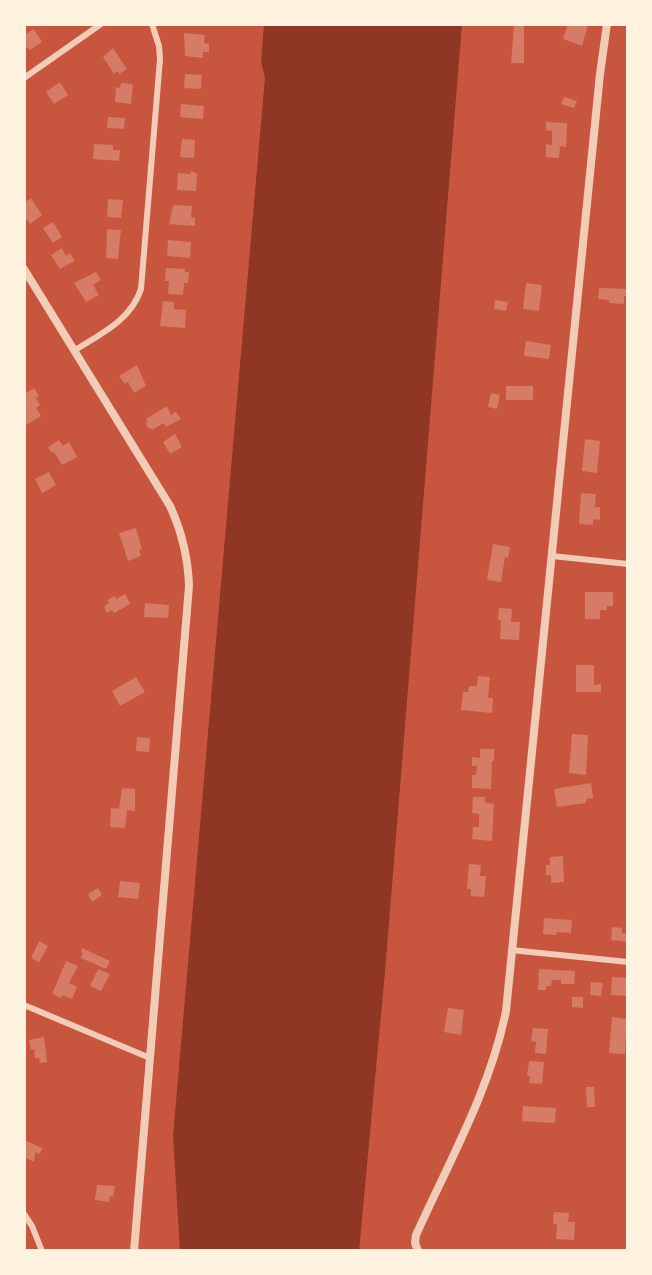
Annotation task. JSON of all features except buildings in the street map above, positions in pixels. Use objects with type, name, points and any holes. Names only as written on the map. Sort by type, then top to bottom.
[{"type":"street","points":[[24,78],[101,24]]},
{"type":"street","points":[[75,350],[124,318],[132,310],[141,289],[160,59],[152,24]]},
{"type":"street","points":[[418,1251],[416,1235],[484,1087],[506,1011],[607,24]]},
{"type":"street","points":[[24,269],[170,506],[179,526],[189,566],[134,1251]]},
{"type":"street","points":[[552,556],[628,564]]},
{"type":"street","points":[[511,950],[628,962]]},
{"type":"street","points":[[24,1005],[150,1058]]},
{"type":"street","points":[[24,1214],[42,1251]]},
{"type":"shaded area","points":[[264,24],[462,24],[385,972],[359,1251],[180,1251],[173,1136],[265,77],[261,62]]}]
